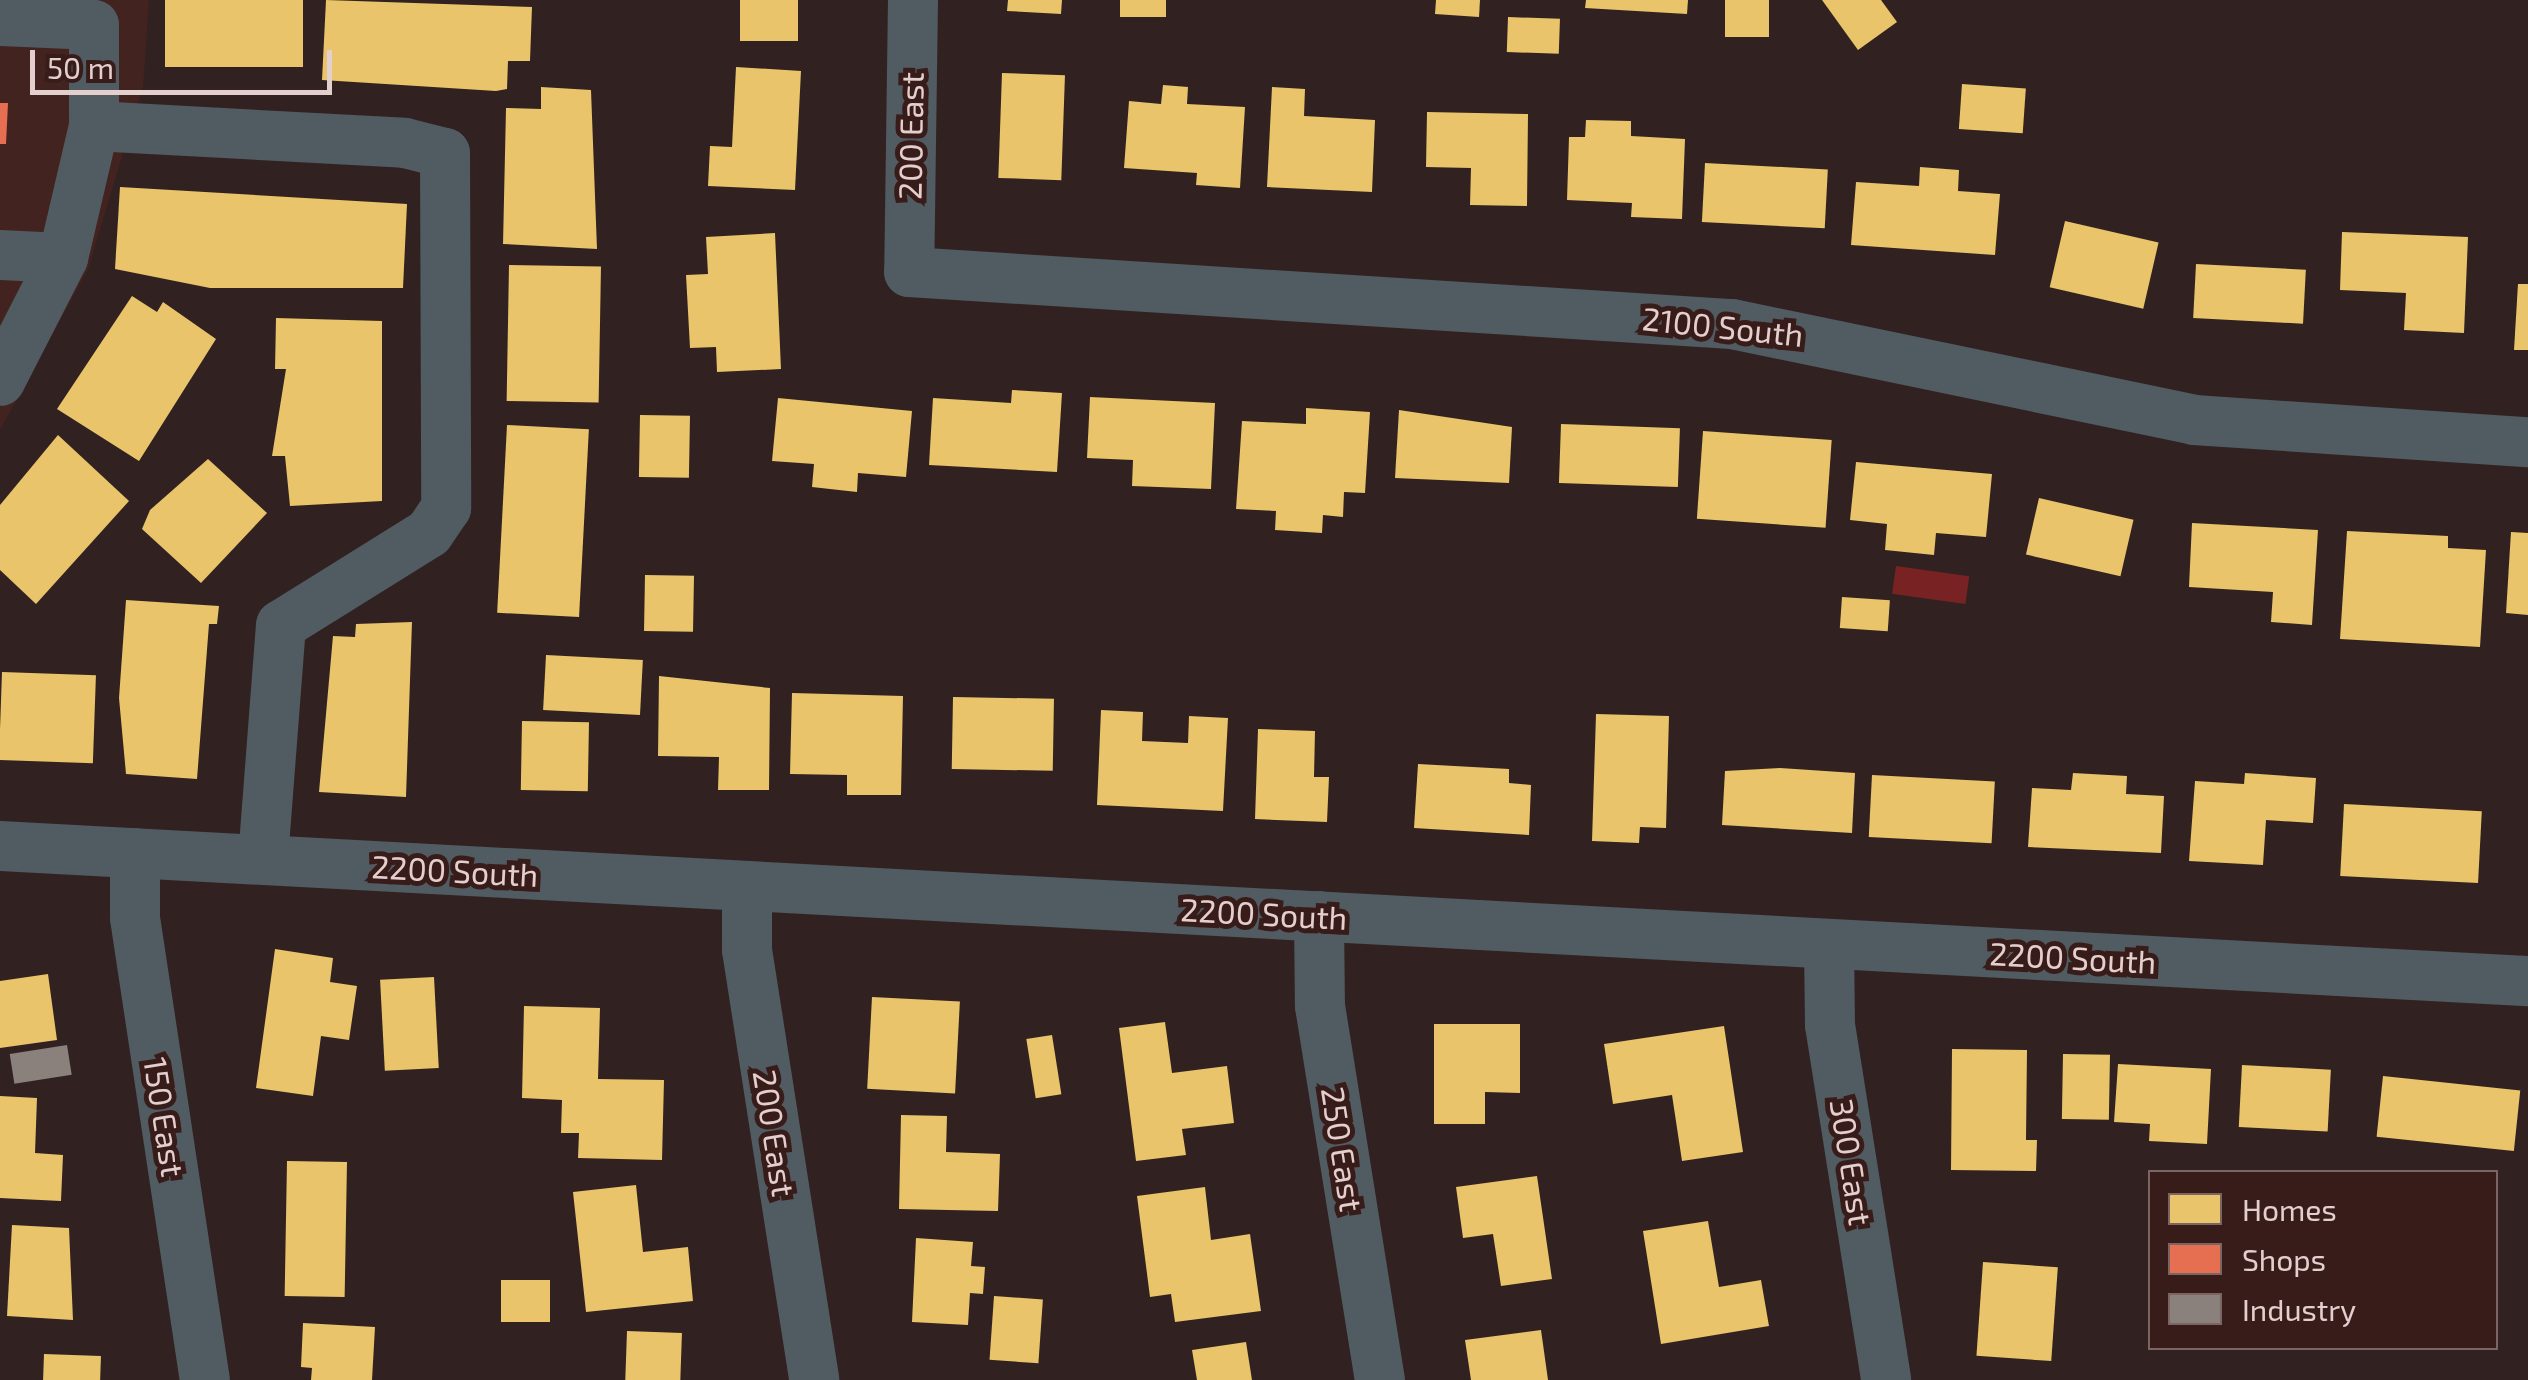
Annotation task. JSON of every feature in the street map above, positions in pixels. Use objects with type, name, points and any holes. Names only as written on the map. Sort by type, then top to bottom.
[{"type":"street","name":"200 East","points":[[909,272],[913,0]]},
{"type":"street","points":[[0,21],[94,25],[94,126],[63,258],[0,381]]},
{"type":"street","points":[[94,126],[405,142],[446,153],[446,508],[429,533],[281,625],[263,859]]},
{"type":"street","points":[[0,254],[63,258]]},
{"type":"street","name":"2100 South","points":[[909,272],[1732,324],[2194,420],[2528,442]]},
{"type":"street","name":"2200 South","points":[[0,846],[2528,981]]},
{"type":"street","name":"150 East","points":[[135,853],[135,918],[205,1380]]},
{"type":"street","name":"200 East","points":[[747,886],[747,950],[814,1380]]},
{"type":"street","name":"250 East","points":[[1320,916],[1320,1006],[1380,1380]]},
{"type":"street","name":"300 East","points":[[1829,944],[1830,1025],[1886,1380]]},
{"type":"shaded area","points":[[0,0],[149,0],[143,87],[88,269],[0,430]]},
{"type":"shaded area","points":[[1896,566],[1969,576],[1965,604],[1892,594]]},
{"type":"building: Homes","points":[[165,0],[303,0],[303,67],[165,67]]},
{"type":"building: Homes","points":[[326,0],[532,7],[530,61],[508,61],[507,89],[496,91],[322,80]]},
{"type":"building: Homes","points":[[740,0],[798,0],[798,41],[740,41]]},
{"type":"building: Homes","points":[[1008,0],[1062,0],[1061,14],[1007,11]]},
{"type":"building: Homes","points":[[1120,0],[1166,0],[1166,17],[1120,17]]},
{"type":"building: Homes","points":[[1436,0],[1480,0],[1479,17],[1435,14]]},
{"type":"building: Homes","points":[[1586,0],[1688,0],[1687,14],[1585,8]]},
{"type":"building: Homes","points":[[1725,0],[1769,0],[1769,37],[1725,37]]},
{"type":"building: Homes","points":[[1822,0],[1881,0],[1897,22],[1858,50]]},
{"type":"building: Homes","points":[[1508,17],[1560,19],[1559,54],[1507,52]]},
{"type":"building: Homes","points":[[736,67],[801,71],[795,190],[708,186],[710,146],[732,147]]},
{"type":"building: Homes","points":[[1002,73],[1065,75],[1061,180],[998,178]]},
{"type":"building: Homes","points":[[1962,84],[2026,88],[2023,133],[1959,129]]},
{"type":"building: Homes","points":[[1163,85],[1188,87],[1187,104],[1245,107],[1240,188],[1196,185],[1197,173],[1124,168],[1129,101],[1161,104]]},
{"type":"building: Homes","points":[[541,87],[591,90],[597,249],[503,244],[506,108],[541,109]]},
{"type":"building: Homes","points":[[1272,87],[1305,89],[1304,116],[1375,120],[1372,192],[1267,187]]},
{"type":"building: Homes","points":[[1427,112],[1528,114],[1527,206],[1470,205],[1471,168],[1426,167]]},
{"type":"building: Homes","points":[[1586,120],[1631,121],[1631,136],[1685,139],[1682,219],[1631,217],[1632,203],[1567,200],[1569,137],[1585,137]]},
{"type":"building: Homes","points":[[1705,163],[1828,169],[1825,228],[1702,222]]},
{"type":"building: Homes","points":[[1920,167],[1959,170],[1958,191],[2000,194],[1995,255],[1851,245],[1856,182],[1919,186]]},
{"type":"building: Homes","points":[[120,187],[407,204],[403,288],[210,288],[115,269]]},
{"type":"building: Homes","points":[[2065,221],[2159,243],[2143,309],[2050,287]]},
{"type":"building: Homes","points":[[2342,232],[2468,237],[2464,333],[2404,330],[2406,293],[2340,290]]},
{"type":"building: Homes","points":[[775,233],[781,369],[717,372],[716,347],[690,348],[686,275],[708,274],[706,237]]},
{"type":"building: Homes","points":[[2196,264],[2306,270],[2303,324],[2193,318]]},
{"type":"building: Homes","points":[[509,265],[601,267],[599,403],[507,401]]},
{"type":"building: Homes","points":[[2518,284],[2528,284],[2528,350],[2514,350]]},
{"type":"building: Homes","points":[[132,296],[157,312],[163,302],[216,339],[139,461],[57,409]]},
{"type":"building: Homes","points":[[276,318],[382,321],[382,501],[290,506],[285,456],[272,456],[286,369],[275,369]]},
{"type":"building: Homes","points":[[1012,390],[1062,393],[1057,472],[929,465],[933,398],[1011,403]]},
{"type":"building: Homes","points":[[1090,397],[1215,403],[1211,489],[1132,486],[1133,460],[1087,458]]},
{"type":"building: Homes","points":[[778,398],[912,411],[906,477],[858,473],[857,492],[812,487],[814,464],[772,461]]},
{"type":"building: Homes","points":[[1306,408],[1370,412],[1365,493],[1344,492],[1343,517],[1323,515],[1322,533],[1275,530],[1276,511],[1236,509],[1242,421],[1306,424]]},
{"type":"building: Homes","points":[[1399,410],[1512,427],[1509,483],[1395,478]]},
{"type":"building: Homes","points":[[640,415],[690,416],[689,478],[639,477]]},
{"type":"building: Homes","points":[[1561,424],[1680,428],[1678,487],[1559,483]]},
{"type":"building: Homes","points":[[507,425],[589,429],[579,617],[497,613]]},
{"type":"building: Homes","points":[[1703,431],[1832,440],[1826,528],[1697,519]]},
{"type":"building: Homes","points":[[58,435],[129,501],[36,604],[0,570],[0,505]]},
{"type":"building: Homes","points":[[208,459],[267,513],[201,583],[142,529],[150,510]]},
{"type":"building: Homes","points":[[1856,462],[1992,474],[1986,537],[1936,533],[1934,555],[1885,550],[1887,524],[1850,520]]},
{"type":"building: Homes","points":[[2039,498],[2134,520],[2120,576],[2026,555]]},
{"type":"building: Homes","points":[[2192,523],[2318,530],[2312,625],[2271,622],[2273,592],[2189,587]]},
{"type":"building: Homes","points":[[2347,531],[2448,536],[2448,548],[2486,550],[2480,647],[2340,639]]},
{"type":"building: Homes","points":[[2511,532],[2528,533],[2528,615],[2506,613]]},
{"type":"building: Homes","points":[[645,575],[694,576],[693,632],[644,631]]},
{"type":"building: Homes","points":[[1842,597],[1890,600],[1888,631],[1840,628]]},
{"type":"building: Homes","points":[[126,600],[219,606],[217,624],[209,624],[197,779],[126,774],[119,698]]},
{"type":"building: Homes","points":[[412,622],[406,797],[319,792],[333,636],[355,637],[356,624]]},
{"type":"building: Homes","points":[[546,655],[643,660],[640,715],[543,710]]},
{"type":"building: Homes","points":[[2,672],[96,675],[93,763],[0,760]]},
{"type":"building: Homes","points":[[659,676],[770,688],[769,790],[718,790],[719,757],[658,756]]},
{"type":"building: Homes","points":[[792,693],[903,696],[901,795],[847,795],[847,775],[790,774]]},
{"type":"building: Homes","points":[[953,697],[1054,699],[1053,771],[952,769]]},
{"type":"building: Homes","points":[[1101,710],[1143,712],[1142,741],[1188,743],[1189,716],[1228,718],[1223,811],[1097,805]]},
{"type":"building: Homes","points":[[1596,714],[1669,716],[1666,828],[1640,827],[1639,843],[1592,841]]},
{"type":"building: Homes","points":[[522,721],[589,722],[588,791],[521,790]]},
{"type":"building: Homes","points":[[1258,729],[1315,731],[1314,777],[1329,777],[1327,822],[1255,819]]},
{"type":"building: Homes","points":[[1418,764],[1509,769],[1509,783],[1531,785],[1529,835],[1414,828]]},
{"type":"building: Homes","points":[[1780,768],[1855,773],[1852,833],[1722,825],[1725,771]]},
{"type":"building: Homes","points":[[2073,773],[2127,776],[2126,794],[2164,796],[2161,853],[2028,847],[2032,788],[2071,790]]},
{"type":"building: Homes","points":[[2245,773],[2316,778],[2313,823],[2266,820],[2263,865],[2189,861],[2195,781],[2244,784]]},
{"type":"building: Homes","points":[[1872,775],[1995,781],[1992,843],[1869,837]]},
{"type":"building: Homes","points":[[2344,804],[2482,811],[2478,883],[2340,876]]},
{"type":"building: Homes","points":[[275,949],[333,958],[330,982],[357,986],[349,1040],[321,1036],[313,1096],[256,1088]]},
{"type":"building: Homes","points":[[48,974],[57,1040],[0,1048],[0,981]]},
{"type":"building: Homes","points":[[434,977],[439,1068],[385,1071],[380,980]]},
{"type":"building: Homes","points":[[872,997],[960,1002],[955,1093],[867,1089]]},
{"type":"building: Homes","points":[[524,1006],[600,1008],[598,1079],[664,1080],[662,1160],[578,1158],[579,1133],[561,1133],[562,1100],[522,1098]]},
{"type":"building: Homes","points":[[1165,1022],[1172,1073],[1227,1066],[1234,1123],[1182,1129],[1186,1155],[1136,1161],[1119,1028]]},
{"type":"building: Homes","points":[[1434,1024],[1520,1024],[1520,1093],[1485,1092],[1485,1124],[1434,1124]]},
{"type":"building: Homes","points":[[1724,1026],[1743,1152],[1682,1161],[1672,1095],[1613,1104],[1604,1044]]},
{"type":"building: Homes","points":[[1052,1035],[1061,1094],[1036,1098],[1026,1039]]},
{"type":"building: Homes","points":[[1952,1049],[2027,1050],[2026,1140],[2037,1140],[2036,1171],[1951,1170]]},
{"type":"building: Homes","points":[[2063,1054],[2110,1055],[2109,1120],[2062,1119]]},
{"type":"building: Homes","points":[[2118,1064],[2211,1069],[2207,1144],[2149,1141],[2150,1124],[2114,1122]]},
{"type":"building: Homes","points":[[2242,1065],[2331,1070],[2328,1132],[2239,1127]]},
{"type":"building: Homes","points":[[2383,1076],[2520,1090],[2514,1151],[2377,1137]]},
{"type":"building: Homes","points":[[0,1096],[37,1098],[35,1153],[63,1155],[61,1201],[0,1198]]},
{"type":"building: Homes","points":[[901,1115],[947,1116],[946,1152],[1000,1154],[998,1211],[899,1209]]},
{"type":"building: Homes","points":[[287,1161],[347,1162],[345,1297],[285,1296]]},
{"type":"building: Homes","points":[[1537,1176],[1552,1279],[1501,1286],[1493,1234],[1463,1238],[1456,1187]]},
{"type":"building: Homes","points":[[636,1185],[643,1252],[688,1247],[693,1301],[586,1312],[573,1192]]},
{"type":"building: Homes","points":[[1205,1187],[1211,1240],[1250,1234],[1261,1311],[1175,1322],[1171,1294],[1150,1297],[1137,1196]]},
{"type":"building: Homes","points":[[1708,1221],[1719,1287],[1761,1280],[1769,1326],[1661,1344],[1643,1231]]},
{"type":"building: Homes","points":[[12,1225],[69,1228],[73,1320],[7,1316]]},
{"type":"building: Homes","points":[[916,1238],[973,1242],[971,1266],[985,1267],[983,1294],[970,1293],[968,1325],[912,1322]]},
{"type":"building: Homes","points":[[1983,1262],[2058,1267],[2051,1361],[1976,1356]]},
{"type":"building: Homes","points":[[501,1280],[550,1280],[550,1322],[501,1322]]},
{"type":"building: Homes","points":[[994,1296],[1043,1299],[1038,1363],[990,1360]]},
{"type":"building: Homes","points":[[303,1323],[375,1327],[372,1380],[311,1380],[312,1368],[301,1367]]},
{"type":"building: Homes","points":[[1541,1330],[1548,1380],[1471,1380],[1465,1340]]},
{"type":"building: Homes","points":[[627,1331],[682,1333],[680,1380],[625,1380]]},
{"type":"building: Homes","points":[[1246,1342],[1252,1380],[1197,1380],[1192,1350]]},
{"type":"building: Homes","points":[[44,1354],[101,1356],[100,1380],[43,1380]]},
{"type":"building: Shops","points":[[0,103],[8,103],[6,144],[0,144]]},
{"type":"building: Industry","points":[[67,1045],[72,1075],[14,1084],[10,1054]]}]
